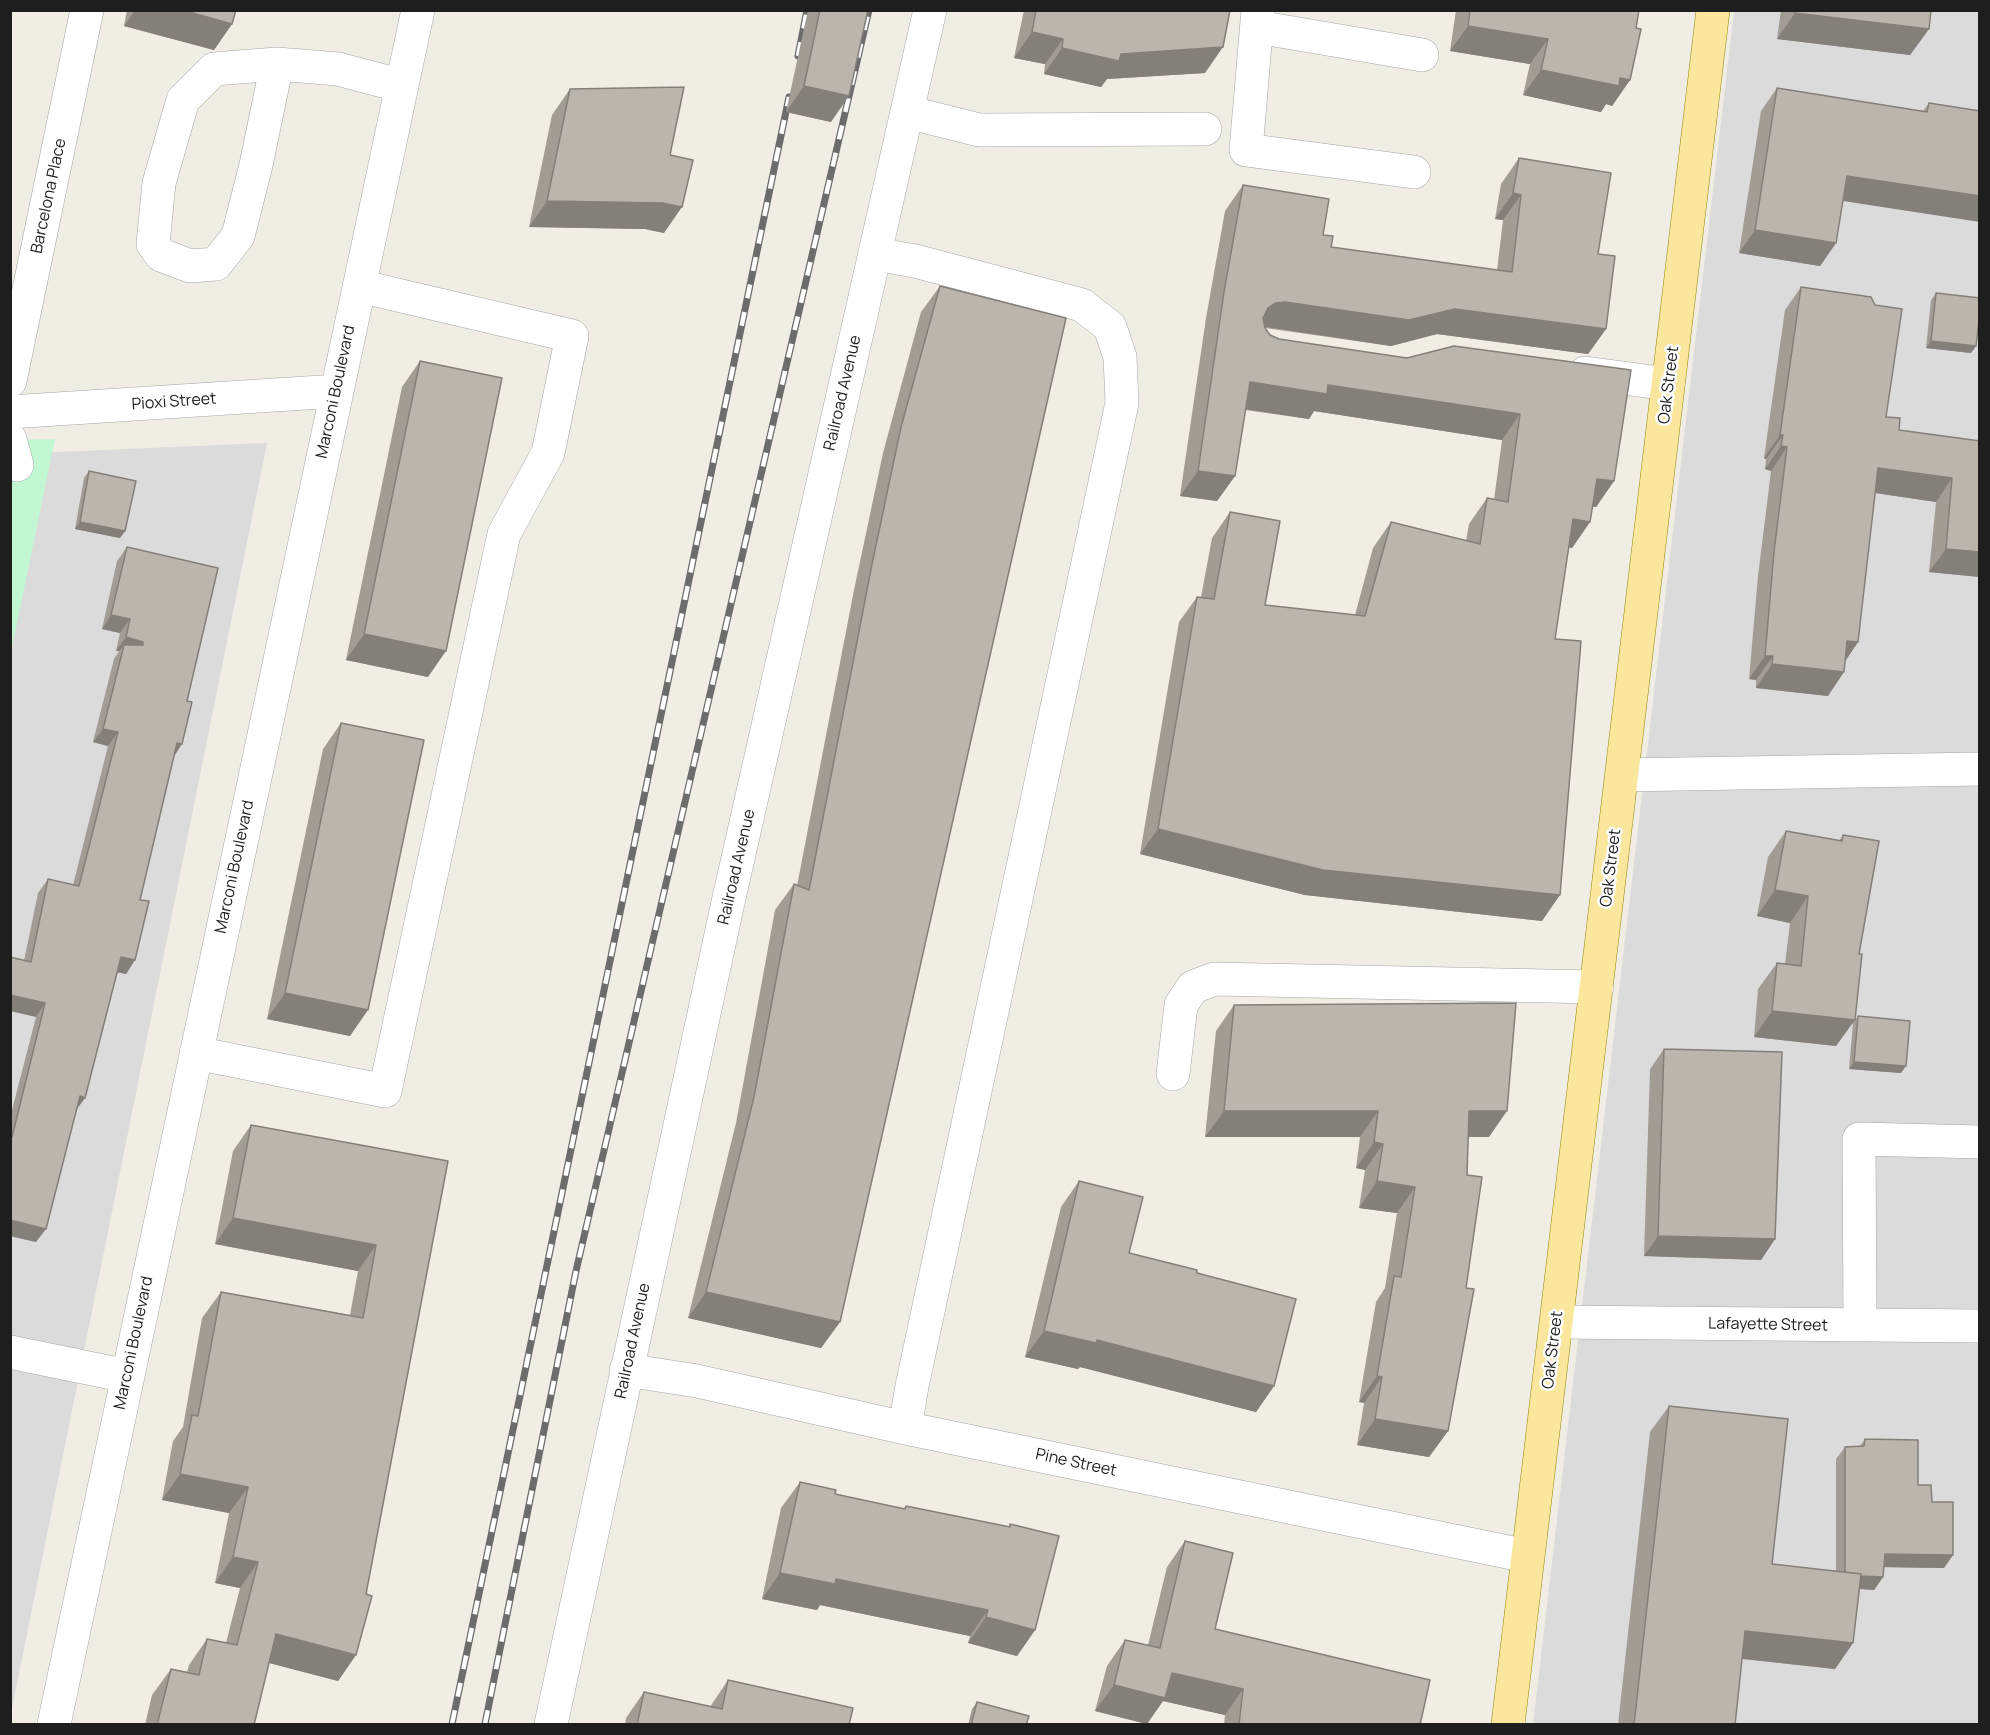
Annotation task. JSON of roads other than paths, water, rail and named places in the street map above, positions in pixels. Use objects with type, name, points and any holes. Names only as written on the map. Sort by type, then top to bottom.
[{"type":"main road","name":"Oak Street","points":[[1508,1725],[1713,10]]},
{"type":"street","name":"Barcelona Place","points":[[10,381],[87,10]]},
{"type":"street","name":"Marconi Boulevard","points":[[54,1725],[418,10]]},
{"type":"street","name":"Railroad Avenue","points":[[550,1725],[727,907],[930,10]]},
{"type":"street","points":[[1414,172],[1246,150],[1257,19],[1422,55]]},
{"type":"street","points":[[277,64],[256,165],[237,236],[216,264],[190,266],[161,255],[153,244],[159,183],[183,100],[214,69],[277,64],[338,69],[402,86]]},
{"type":"street","points":[[907,112],[979,130],[1205,129]]},
{"type":"street","points":[[875,254],[915,261],[1082,305],[1110,327],[1120,357],[1122,403],[912,1386],[905,1428]]},
{"type":"street","points":[[196,1053],[385,1091],[504,534],[548,453],[572,336],[359,286]]},
{"type":"street","points":[[1560,369],[1668,384]]},
{"type":"street","name":"Pioxi Street","points":[[10,412],[337,392]]},
{"type":"street","points":[[1622,775],[1980,768]]},
{"type":"street","points":[[1173,1074],[1181,1005],[1193,987],[1214,979],[1597,987]]},
{"type":"street","points":[[1860,1325],[1859,1139],[1980,1142]]},
{"type":"street","name":"Lafayette Street","points":[[1557,1322],[1980,1326]]},
{"type":"street","points":[[10,1352],[127,1376]]},
{"type":"street","name":"Pine Street","points":[[626,1370],[698,1381],[905,1428],[1527,1556]]},
{"type":"railway","points":[[798,56],[807,10]]},
{"type":"railway","points":[[485,1724],[576,1271],[869,10]]},
{"type":"railway","points":[[452,1724],[789,97]]}]
